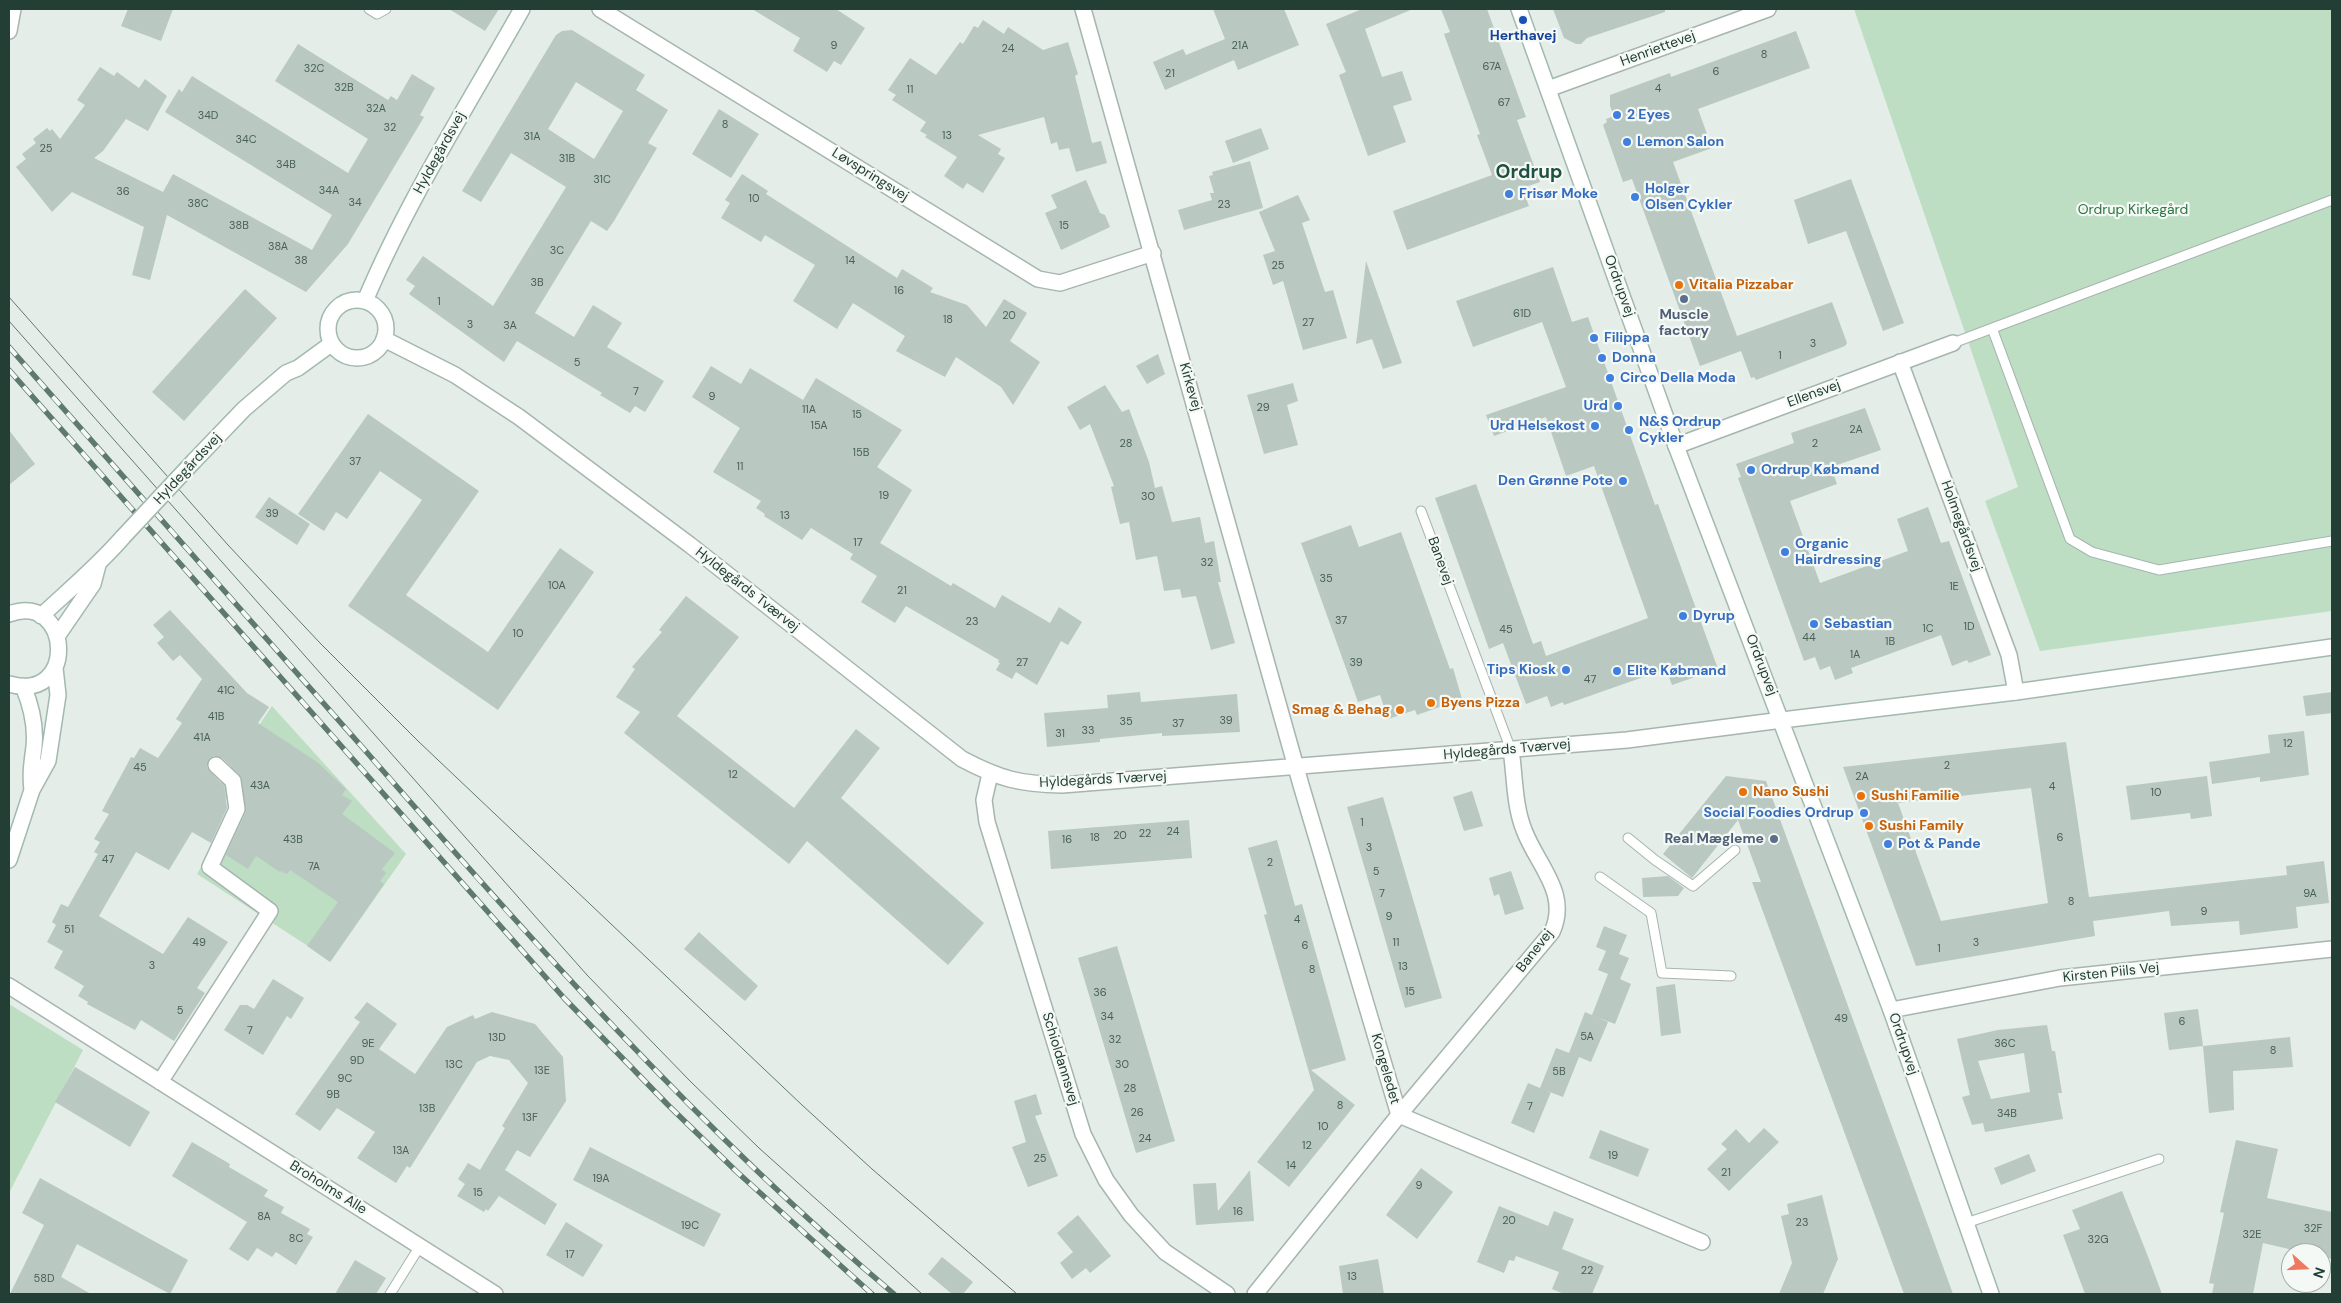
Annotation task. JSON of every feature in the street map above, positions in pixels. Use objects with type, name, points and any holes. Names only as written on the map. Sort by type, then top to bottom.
[{"type":"street","points":[[9,31],[14,9]]},
{"type":"street","name":"Hyldegårdsvej","points":[[365,301],[404,218],[522,9]]},
{"type":"street","name":"Løvspringsvej","points":[[600,9],[1038,279],[1060,283],[1152,253]]},
{"type":"street","name":"Kirkevej","points":[[1083,9],[1296,766]]},
{"type":"street","name":"Ordrupvej","points":[[1518,9],[1676,446],[1891,1010],[1991,1294]]},
{"type":"street","name":"Henriettevej","points":[[1548,90],[1768,9]]},
{"type":"street","points":[[365,301],[380,312],[384,320],[384,339],[379,348],[370,355],[348,358],[331,344],[328,335],[331,315],[345,302],[365,301]]},
{"type":"street","name":"Hyldegårds Tværvej","points":[[384,339],[455,376],[519,417],[690,545],[962,759],[990,774],[1027,784],[1062,785],[1627,740],[1782,720]]},
{"type":"street","name":"Ellensvej","points":[[1676,446],[1953,343]]},
{"type":"street","name":"Hyldegårdsvej","points":[[40,616],[98,565],[194,462],[258,397],[286,373],[298,368],[331,344]]},
{"type":"street","name":"Holmegårdsvej","points":[[1900,362],[2010,655],[2016,692]]},
{"type":"street","name":"Hyldegårdsvej","points":[[58,635],[94,584],[98,565]]},
{"type":"street","points":[[9,614],[24,611],[40,616],[51,624],[58,635],[60,650],[55,668],[58,695],[48,761],[32,790],[9,860]]},
{"type":"street","points":[[1782,720],[2016,692],[2332,647]]},
{"type":"street","points":[[16,685],[43,680],[55,668]]},
{"type":"street","points":[[16,685],[28,698],[34,728],[34,746],[30,771],[32,790]]},
{"type":"street","name":"Banevej","points":[[1255,1294],[1399,1115],[1552,932],[1559,911],[1557,895],[1524,830],[1518,808],[1511,750]]},
{"type":"street","points":[[160,1082],[270,911],[210,867],[237,810],[233,781],[216,765]]},
{"type":"street","name":"Kongeledet","points":[[1296,766],[1399,1115],[1702,1242]]},
{"type":"street","name":"Schioldannsvej","points":[[990,774],[984,800],[987,822],[1083,1134],[1106,1180],[1131,1215],[1166,1252],[1227,1294]]},
{"type":"street","name":"Kirsten Piils Vej","points":[[1891,1010],[2060,978],[2332,949]]},
{"type":"street","name":"Broholms Alle","points":[[9,986],[495,1294]]},
{"type":"lane","points":[[369,9],[377,14],[386,9]]},
{"type":"lane","points":[[1953,343],[2332,200]]},
{"type":"lane","points":[[1992,328],[2070,539],[2092,552],[2159,570],[2332,541]]},
{"type":"lane","name":"Banevej","points":[[1421,511],[1511,750]]},
{"type":"lane","points":[[1628,838],[1655,860],[1693,886],[1735,850]]},
{"type":"lane","points":[[1600,877],[1651,913],[1662,973],[1731,976]]},
{"type":"lane","points":[[1966,1223],[2159,1159]]},
{"type":"lane","points":[[390,1294],[420,1246]]},
{"type":"green space","name":"Ordrup Kirkegård","points":[[1854,9],[2332,9],[2332,611],[2040,651],[1985,501],[2018,487]]},
{"type":"green space","points":[[272,706],[406,854],[331,961],[197,874],[235,805],[215,791]]},
{"type":"green space","points":[[9,1004],[83,1050],[9,1193]]},
{"type":"building","points":[[128,9],[173,9],[161,41],[121,26]]},
{"type":"building","points":[[449,9],[499,9],[485,31]]},
{"type":"building","points":[[752,9],[836,9],[865,28],[841,65],[834,61],[827,72],[793,51],[800,38]]},
{"type":"building","points":[[1213,9],[1284,9],[1299,45],[1238,70],[1234,60],[1165,90],[1153,62],[1183,49],[1186,55],[1225,39]]},
{"type":"building","points":[[1362,9],[1413,9],[1365,29],[1382,77],[1402,71],[1412,100],[1393,106],[1406,142],[1368,156],[1339,75],[1346,72],[1326,24]]},
{"type":"building","points":[[1441,9],[1487,9],[1526,117],[1517,120],[1540,182],[1522,188],[1529,206],[1407,250],[1393,211],[1492,175],[1477,135],[1480,134],[1444,34],[1450,32]]},
{"type":"building","points":[[1553,9],[1665,9],[1665,12],[1587,38],[1581,44],[1576,44],[1564,38]]},
{"type":"building","points":[[983,20],[1004,34],[1008,27],[1043,50],[1068,42],[1078,74],[1075,76],[1092,143],[1101,141],[1107,163],[1076,172],[1069,148],[1059,150],[1057,142],[1051,144],[1044,117],[978,135],[1001,149],[998,154],[1005,158],[983,193],[967,183],[963,189],[944,176],[957,157],[925,137],[927,135],[920,131],[926,122],[892,100],[896,95],[888,90],[910,58],[936,75],[960,42],[963,44],[974,26],[978,28]]},
{"type":"building","points":[[572,30],[645,75],[636,90],[668,110],[648,143],[657,148],[614,221],[607,231],[591,221],[535,313],[574,337],[593,305],[622,323],[607,347],[664,381],[645,412],[635,406],[630,413],[600,395],[602,393],[517,341],[504,362],[409,294],[415,286],[406,280],[423,256],[493,306],[566,187],[511,153],[481,202],[462,191],[556,35],[562,31]],"holes":[[[576,82],[623,111],[594,159],[548,129]]]},
{"type":"building","points":[[1796,31],[1810,68],[1698,109],[1712,148],[1673,162],[1737,336],[1832,302],[1847,343],[1845,346],[1756,380],[1754,377],[1751,378],[1741,351],[1700,366],[1632,179],[1623,182],[1603,125],[1607,122],[1606,119],[1614,116],[1610,106],[1610,95],[1670,73],[1671,77]]},
{"type":"building","points":[[298,44],[388,100],[391,96],[397,100],[412,74],[435,88],[420,115],[424,117],[348,244],[306,292],[167,215],[150,280],[132,275],[144,227],[72,192],[52,212],[16,167],[26,159],[22,154],[36,143],[33,139],[47,128],[50,131],[52,129],[60,139],[85,105],[77,100],[100,67],[114,76],[117,72],[139,88],[145,79],[167,96],[148,131],[126,119],[103,151],[94,158],[163,192],[173,174],[312,250],[332,215],[165,112],[179,89],[182,92],[192,76],[348,173],[368,139],[275,81]]},
{"type":"building","points":[[719,109],[759,134],[731,178],[692,154]]},
{"type":"building","points":[[1261,128],[1269,149],[1233,163],[1225,141]]},
{"type":"building","points":[[1250,161],[1263,208],[1184,230],[1178,210],[1212,200],[1210,193],[1214,193],[1209,176],[1213,175],[1212,172]]},
{"type":"building","points":[[742,174],[768,191],[766,194],[897,278],[902,269],[933,288],[930,292],[967,305],[986,327],[1004,299],[1027,313],[1010,341],[1040,362],[1013,405],[1001,387],[956,357],[945,377],[896,351],[905,336],[853,303],[837,329],[793,301],[815,265],[765,235],[761,242],[721,218],[730,203],[725,200]]},
{"type":"building","points":[[1851,179],[1904,323],[1883,331],[1846,231],[1808,244],[1794,200]]},
{"type":"building","points":[[1086,180],[1100,213],[1105,215],[1110,227],[1061,250],[1045,213],[1057,208],[1051,195]]},
{"type":"building","points":[[1298,195],[1310,220],[1302,223],[1325,292],[1333,290],[1347,338],[1303,350],[1283,281],[1273,285],[1263,255],[1275,251],[1259,212]]},
{"type":"building","points":[[1366,261],[1402,363],[1383,369],[1372,339],[1356,344]]},
{"type":"building","points":[[1553,267],[1572,322],[1588,317],[1655,505],[1658,504],[1718,669],[1672,685],[1666,669],[1564,705],[1563,702],[1551,707],[1547,696],[1526,704],[1503,643],[1489,649],[1435,498],[1476,484],[1533,644],[1541,641],[1546,656],[1648,618],[1594,466],[1566,476],[1546,417],[1494,436],[1486,415],[1566,387],[1542,322],[1473,347],[1456,301]]},
{"type":"building","points":[[245,289],[277,318],[184,421],[152,392]]},
{"type":"building","points":[[1158,354],[1165,374],[1147,384],[1136,366]]},
{"type":"building","points":[[711,366],[741,384],[750,368],[803,400],[816,378],[902,430],[877,467],[912,490],[880,543],[951,586],[953,583],[995,608],[1002,595],[1050,623],[1059,607],[1082,622],[1068,645],[1061,641],[1037,685],[1016,672],[1012,679],[996,670],[1000,663],[998,662],[999,660],[906,606],[895,623],[861,602],[877,576],[850,559],[853,554],[811,528],[802,540],[764,516],[765,514],[756,508],[761,501],[713,472],[740,428],[692,397]]},
{"type":"building","points":[[1293,383],[1298,401],[1287,405],[1298,445],[1264,454],[1247,395]]},
{"type":"building","points":[[1105,385],[1122,412],[1129,409],[1149,462],[1155,488],[1162,486],[1172,522],[1200,517],[1205,543],[1214,541],[1221,582],[1218,582],[1235,643],[1211,650],[1196,596],[1182,598],[1180,589],[1164,591],[1157,556],[1136,560],[1129,522],[1120,524],[1111,487],[1114,486],[1090,424],[1080,430],[1067,407]]},
{"type":"building","points":[[1865,408],[1881,450],[1831,467],[1837,484],[1790,501],[1820,583],[1908,551],[1897,519],[1928,507],[1941,543],[1949,541],[1991,655],[1969,663],[1967,660],[1952,666],[1941,635],[1851,668],[1853,673],[1835,680],[1830,666],[1820,670],[1815,657],[1804,661],[1738,478],[1741,477],[1736,464],[1794,443],[1791,433]]},
{"type":"building","points":[[368,414],[479,491],[406,595],[488,652],[560,548],[594,572],[498,710],[348,606],[422,500],[380,471],[347,519],[336,512],[324,531],[298,514]]},
{"type":"building","points":[[9,430],[35,464],[9,485]]},
{"type":"building","points":[[269,497],[310,524],[297,545],[255,517]]},
{"type":"building","points":[[1351,525],[1359,547],[1401,532],[1450,669],[1453,668],[1462,699],[1417,715],[1415,710],[1388,719],[1380,695],[1358,702],[1301,543]]},
{"type":"building","points":[[686,596],[739,637],[677,716],[794,808],[856,729],[880,748],[841,798],[984,923],[948,965],[807,841],[789,864],[624,733],[640,712],[616,697],[635,669],[632,667],[662,632],[659,630]]},
{"type":"building","points":[[170,610],[247,693],[269,707],[258,723],[317,762],[346,789],[342,795],[352,801],[342,814],[395,853],[382,869],[386,873],[380,881],[384,884],[330,962],[307,946],[338,902],[290,870],[287,874],[280,872],[256,856],[248,869],[226,855],[246,812],[242,780],[239,774],[222,758],[214,756],[210,758],[207,768],[224,786],[227,808],[211,843],[192,832],[169,870],[136,852],[99,916],[163,954],[188,917],[228,942],[197,988],[205,993],[174,1041],[141,1020],[135,1030],[87,1004],[88,1002],[78,996],[84,986],[54,968],[63,951],[47,942],[56,925],[52,922],[61,904],[68,907],[98,854],[94,852],[100,842],[94,839],[109,814],[102,811],[131,757],[134,758],[140,748],[158,758],[182,723],[176,719],[202,679],[180,655],[173,661],[157,643],[164,637],[153,625]]},
{"type":"building","points":[[1140,692],[1141,702],[1237,694],[1240,732],[1162,736],[1162,733],[1100,739],[1100,742],[1047,747],[1044,713],[1108,708],[1107,695]]},
{"type":"building","points":[[2332,692],[2332,713],[2306,716],[2303,696]]},
{"type":"building","points":[[2304,731],[2309,775],[2260,782],[2260,777],[2212,784],[2209,762],[2270,753],[2268,735]]},
{"type":"building","points":[[2066,742],[2089,897],[2287,875],[2286,866],[2324,861],[2329,903],[2296,907],[2298,928],[2240,935],[2239,921],[2171,926],[2169,911],[2093,921],[2095,936],[1916,966],[1843,767]],"holes":[[[2031,788],[2048,903],[1941,921],[1898,803]]]},
{"type":"building","points":[[1726,776],[1766,781],[1953,1294],[1904,1294],[1752,882],[1761,882],[1738,820],[1692,878],[1663,854]]},
{"type":"building","points":[[2207,776],[2212,816],[2191,819],[2190,813],[2131,820],[2126,786]]},
{"type":"building","points":[[1472,791],[1483,826],[1464,831],[1453,797]]},
{"type":"building","points":[[1383,797],[1442,998],[1405,1008],[1347,807]]},
{"type":"building","points":[[1189,820],[1192,858],[1051,869],[1048,831]]},
{"type":"building","points":[[1277,840],[1295,906],[1302,904],[1346,1060],[1311,1070],[1355,1105],[1289,1187],[1257,1162],[1314,1090],[1264,915],[1267,914],[1248,848]]},
{"type":"building","points":[[1511,871],[1524,909],[1505,915],[1499,894],[1494,896],[1489,878]]},
{"type":"building","points":[[1668,876],[1684,888],[1678,896],[1643,897],[1642,878]]},
{"type":"building","points":[[1604,926],[1627,935],[1619,954],[1629,958],[1620,979],[1631,984],[1615,1024],[1596,1017],[1608,1022],[1591,1062],[1579,1057],[1563,1097],[1551,1092],[1534,1133],[1511,1123],[1528,1083],[1540,1088],[1556,1048],[1569,1053],[1585,1012],[1592,1015],[1608,974],[1598,970],[1606,951],[1596,947]]},
{"type":"building","points":[[699,932],[758,986],[745,1001],[684,949]]},
{"type":"building","points":[[1117,946],[1175,1141],[1136,1153],[1078,958]]},
{"type":"building","points":[[273,979],[304,998],[291,1019],[287,1016],[263,1055],[224,1030],[240,1005],[247,1005],[254,1009]]},
{"type":"building","points":[[1675,984],[1681,1033],[1661,1036],[1656,987]]},
{"type":"building","points":[[367,1002],[397,1024],[379,1049],[415,1074],[447,1027],[473,1015],[475,1019],[492,1012],[535,1024],[563,1057],[566,1101],[530,1157],[517,1150],[505,1170],[557,1204],[545,1225],[499,1196],[488,1211],[486,1209],[484,1212],[457,1196],[465,1184],[458,1179],[468,1163],[480,1170],[505,1128],[502,1126],[528,1083],[509,1060],[490,1056],[477,1062],[410,1168],[407,1166],[396,1183],[357,1158],[375,1132],[337,1108],[320,1131],[295,1114],[360,1022],[354,1018]]},
{"type":"building","points":[[2198,1009],[2203,1046],[2169,1050],[2164,1013]]},
{"type":"building","points":[[2047,1025],[2052,1051],[2055,1051],[2062,1093],[2058,1093],[2063,1119],[1985,1132],[1983,1123],[1972,1125],[1962,1097],[1970,1095],[1957,1039],[1998,1030]],"holes":[[[2024,1053],[2030,1092],[1991,1099],[1978,1061]]]},
{"type":"building","points":[[2290,1037],[2293,1067],[2233,1071],[2234,1110],[2209,1113],[2203,1046]]},
{"type":"building","points":[[75,1067],[150,1112],[130,1147],[55,1102]]},
{"type":"building","points":[[1036,1094],[1042,1114],[1035,1116],[1058,1176],[1028,1187],[1012,1147],[1026,1142],[1014,1101]]},
{"type":"building","points":[[1764,1128],[1779,1142],[1729,1191],[1707,1169],[1727,1149],[1721,1144],[1736,1129],[1749,1143]]},
{"type":"building","points":[[1600,1130],[1649,1149],[1638,1177],[1589,1158]]},
{"type":"building","points":[[2236,1140],[2278,1149],[2267,1198],[2332,1212],[2332,1259],[2331,1243],[2281,1243],[2281,1247],[2263,1243],[2253,1294],[2212,1294],[2214,1284],[2209,1283],[2224,1213],[2220,1212]]},
{"type":"building","points":[[192,1142],[230,1164],[229,1167],[268,1190],[264,1196],[284,1207],[281,1213],[310,1229],[307,1234],[313,1237],[296,1265],[276,1252],[272,1257],[257,1248],[248,1261],[229,1249],[247,1222],[172,1176]]},
{"type":"building","points":[[590,1147],[721,1214],[704,1247],[573,1180]]},
{"type":"building","points":[[2029,1154],[2036,1171],[2001,1185],[1994,1168]]},
{"type":"building","points":[[1421,1168],[1453,1192],[1417,1239],[1386,1215]]},
{"type":"building","points":[[1250,1170],[1254,1221],[1196,1225],[1193,1184],[1216,1183],[1218,1211]]},
{"type":"building","points":[[40,1178],[188,1260],[170,1294],[77,1244],[61,1277],[91,1294],[10,1294],[44,1225],[22,1213]]},
{"type":"building","points":[[2122,1191],[2162,1294],[2085,1294],[2063,1235],[2080,1229],[2072,1210]]},
{"type":"building","points":[[1822,1195],[1838,1259],[1823,1294],[1779,1294],[1792,1263],[1781,1216],[1789,1214],[1787,1204]]},
{"type":"building","points":[[1499,1206],[1548,1226],[1554,1211],[1574,1219],[1562,1249],[1604,1266],[1592,1294],[1564,1294],[1552,1289],[1559,1272],[1516,1256],[1514,1261],[1509,1260],[1504,1273],[1477,1262]]},
{"type":"building","points":[[1078,1215],[1111,1256],[1090,1273],[1086,1268],[1072,1279],[1060,1263],[1073,1252],[1057,1233]]},
{"type":"building","points":[[566,1222],[603,1245],[583,1277],[546,1255]]},
{"type":"building","points":[[942,1257],[973,1282],[963,1294],[952,1294],[928,1274]]},
{"type":"building","points":[[1378,1259],[1384,1294],[1343,1294],[1339,1266]]},
{"type":"building","points":[[355,1260],[386,1278],[376,1294],[335,1294]]},
{"type":"tram line","points":[[9,297],[228,545],[320,643],[418,741],[802,1105],[872,1169],[1017,1294]]},
{"type":"tram line","points":[[9,321],[587,975],[691,1082],[759,1148],[922,1294]]},
{"type":"railway","points":[[9,347],[489,891],[618,1031],[684,1100],[752,1166],[894,1294]]},
{"type":"railway","points":[[9,370],[564,998],[668,1105],[737,1172],[872,1294]]},
{"type":"place","name":"Herthavej","points":[[1523,20]]},
{"type":"place","name":"2 Eyes","points":[[1617,115]]},
{"type":"place","name":"Lemon Salon","points":[[1627,142]]},
{"type":"place","name":"Frisør Moke","points":[[1509,194]]},
{"type":"place","name":"Holger Olsen Cykler","points":[[1635,197]]},
{"type":"place","name":"Vitalia Pizzabar","points":[[1679,285]]},
{"type":"place","name":"Muscle factory","points":[[1684,299]]},
{"type":"place","name":"Filippa","points":[[1594,338]]},
{"type":"place","name":"Donna","points":[[1602,358]]},
{"type":"place","name":"Circo Della Moda","points":[[1610,378]]},
{"type":"place","name":"Urd","points":[[1618,406]]},
{"type":"place","name":"Urd Helsekost","points":[[1595,426]]},
{"type":"place","name":"N&S Ordrup Cykler","points":[[1629,430]]},
{"type":"place","name":"Ordrup Købmand","points":[[1751,470]]},
{"type":"place","name":"Den Grønne Pote","points":[[1623,481]]},
{"type":"place","name":"Organic Hairdressing","points":[[1785,552]]},
{"type":"place","name":"Dyrup","points":[[1683,616]]},
{"type":"place","name":"Sebastian","points":[[1814,624]]},
{"type":"place","name":"Tips Kiosk","points":[[1566,670]]},
{"type":"place","name":"Elite Købmand","points":[[1617,671]]},
{"type":"place","name":"Byens Pizza","points":[[1431,703]]},
{"type":"place","name":"Smag & Behag","points":[[1400,710]]},
{"type":"place","name":"Nano Sushi","points":[[1743,792]]},
{"type":"place","name":"Sushi Familie","points":[[1861,796]]},
{"type":"place","name":"Social Foodies Ordrup","points":[[1864,813]]},
{"type":"place","name":"Sushi Family","points":[[1869,826]]},
{"type":"place","name":"Real Mægleme","points":[[1774,839]]},
{"type":"place","name":"Pot & Pande","points":[[1888,844]]},
{"type":"district","name":"Ordrup","points":[[1529,173]]}]
